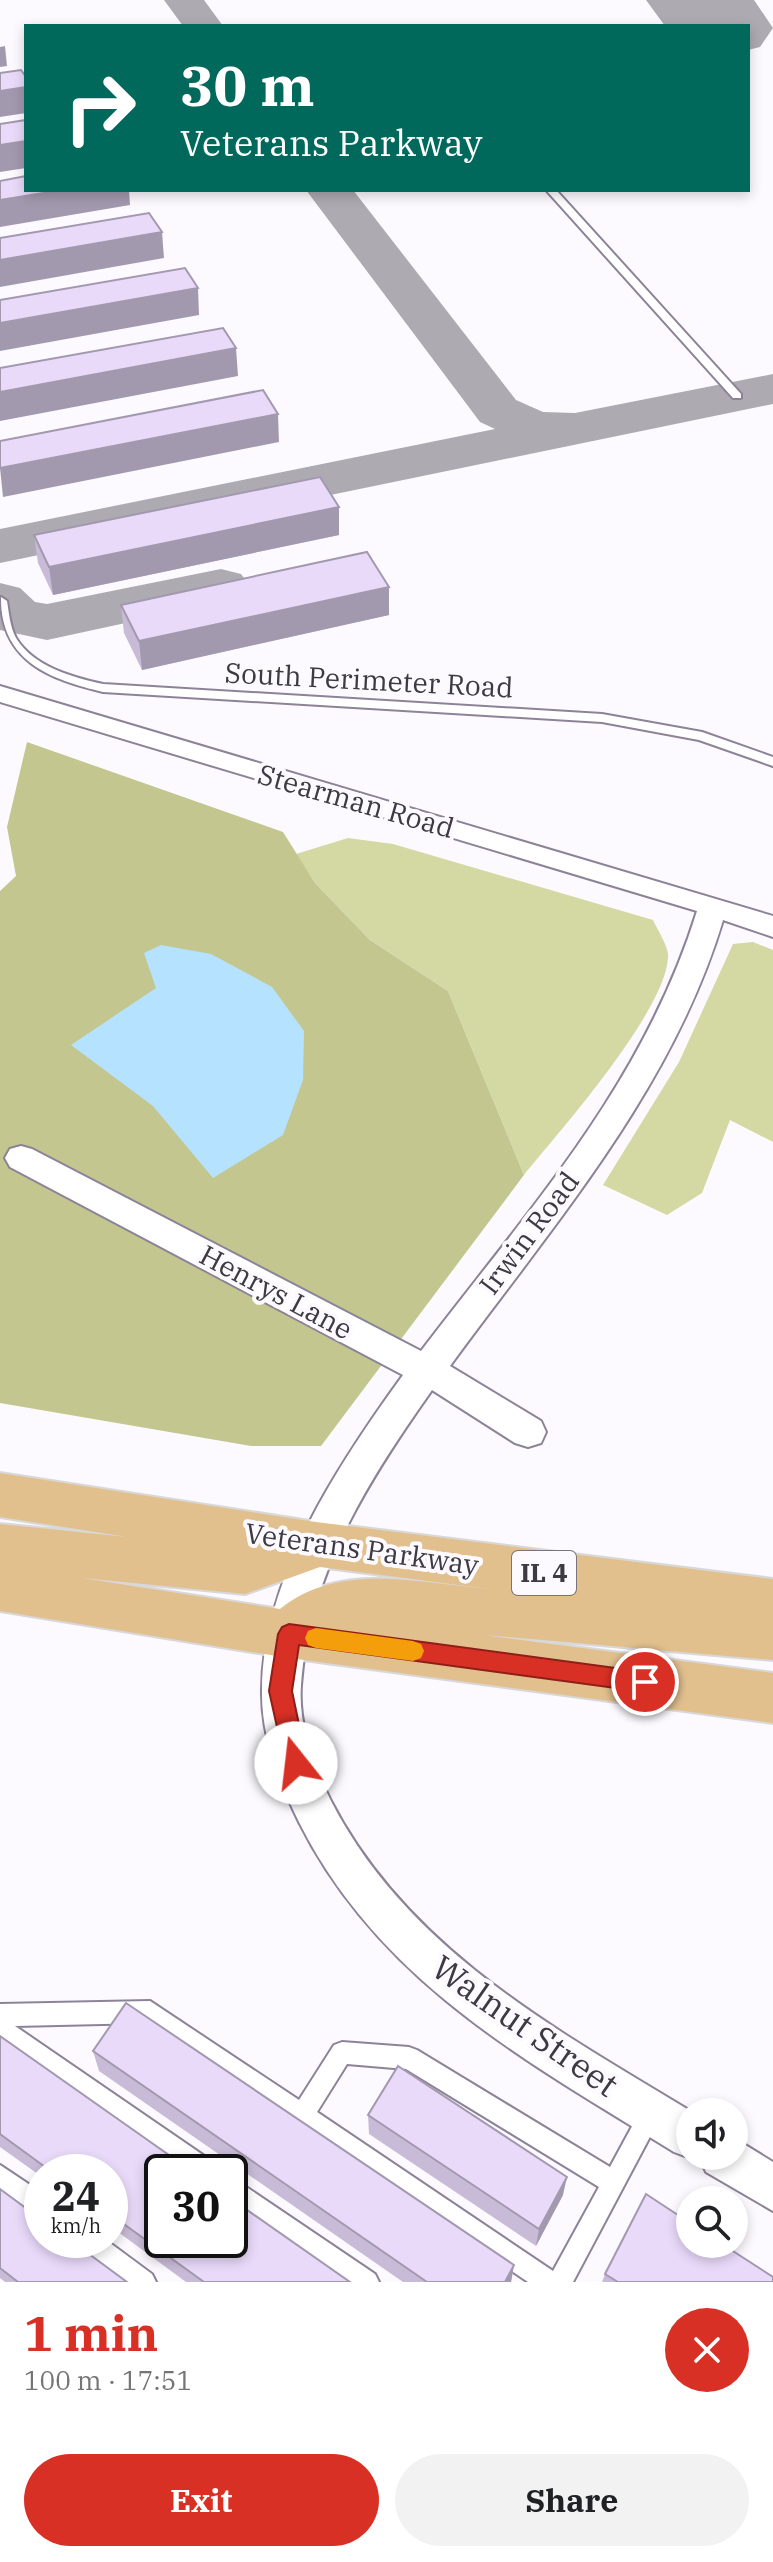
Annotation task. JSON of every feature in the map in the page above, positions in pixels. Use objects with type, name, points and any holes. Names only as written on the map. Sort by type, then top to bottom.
[{"type":"highway","name":"Veterans Parkway","points":[[0,1495],[316,1544],[773,1602]]},
{"type":"highway","points":[[0,1547],[245,1571],[286,1559],[316,1544]]},
{"type":"highway","points":[[0,1588],[289,1634],[773,1698]]},
{"type":"highway","points":[[289,1634],[313,1612],[333,1603],[353,1601],[773,1636]]},
{"type":"street","name":"Stearman Road","points":[[0,694],[713,906],[773,927]]},
{"type":"street","name":"Irwin Road","points":[[316,1544],[353,1472],[623,1105],[672,1021],[713,906]]},
{"type":"street","name":"Henrys Lane","points":[[21,1158],[426,1370],[528,1432]]},
{"type":"street","name":"Walnut Street","points":[[316,1544],[289,1634],[280,1691],[286,1729],[315,1812],[359,1886],[414,1948],[485,2005],[676,2128]]},
{"type":"street","points":[[744,2170],[773,2188]]},
{"type":"lane","points":[[553,192],[737,396]]},
{"type":"lane","name":"South Perimeter Road","points":[[1,601],[8,636],[18,649],[60,677],[103,688],[602,718],[702,736],[773,762]]},
{"type":"lane","points":[[0,2015],[150,2012],[548,2282]]},
{"type":"lane","points":[[0,2028],[182,2154]]},
{"type":"lane","points":[[302,2116],[342,2053],[409,2058],[614,2183]]},
{"type":"lane","points":[[560,2282],[652,2113]]},
{"type":"lane","points":[[0,2176],[24,2194]]},
{"type":"lane","points":[[248,2199],[367,2282]]},
{"type":"lane","points":[[111,2258],[144,2282]]},
{"type":"green space","points":[[27,742],[283,832],[315,883],[370,940],[448,991],[524,1175],[321,1446],[251,1446],[0,1403],[0,891],[16,876],[7,827]]},
{"type":"green space","points":[[348,838],[393,844],[653,920],[664,941],[668,954],[664,977],[633,1036],[524,1175],[448,991],[370,940],[315,883],[296,854]]},
{"type":"green space","points":[[753,942],[773,950],[773,1142],[730,1120],[702,1193],[667,1215],[603,1185],[679,1062],[733,944]]},
{"type":"water","points":[[161,945],[211,954],[272,987],[304,1031],[303,1080],[283,1135],[213,1178],[153,1106],[71,1045],[156,988],[144,953]]},
{"type":"building","points":[[21,70],[24,87],[0,91],[0,73]]},
{"type":"building","points":[[24,120],[24,141],[0,145],[0,124]]},
{"type":"building","points":[[24,176],[24,192],[50,192],[0,200],[0,181]]},
{"type":"building","points":[[149,213],[162,232],[0,260],[0,238]]},
{"type":"building","points":[[185,268],[198,288],[0,323],[0,300]]},
{"type":"building","points":[[223,328],[236,348],[0,392],[0,368]]},
{"type":"building","points":[[263,390],[278,414],[0,468],[0,441]]},
{"type":"building","points":[[320,477],[339,507],[49,567],[34,535]]},
{"type":"building","points":[[367,552],[389,587],[139,641],[121,605]]},
{"type":"building","points":[[126,2003],[514,2265],[505,2282],[427,2282],[248,2158],[248,2154],[242,2154],[93,2051]]},
{"type":"building","points":[[0,2036],[167,2154],[144,2154],[144,2239],[128,2227],[128,2154],[27,2154],[0,2134]]},
{"type":"building","points":[[398,2066],[567,2177],[539,2229],[368,2115]]},
{"type":"building","points":[[0,2189],[24,2207],[24,2258],[94,2258],[127,2282],[18,2282],[0,2268]]},
{"type":"building","points":[[646,2194],[676,2214],[676,2258],[744,2258],[773,2277],[773,2282],[618,2282],[605,2274]]},
{"type":"building","points":[[248,2211],[350,2282],[204,2282],[171,2258],[248,2258]]},
{"type":"taxiway","points":[[184,0],[202,24]]},
{"type":"taxiway","points":[[331,192],[498,411],[534,428],[575,429]]},
{"type":"taxiway","points":[[0,546],[773,389]]},
{"type":"taxiway","points":[[0,600],[9,611],[20,617],[47,622],[221,586]]},
{"type":"runway","points":[[695,0],[722,24]]},
{"type":"slow traffic","points":[[316,1638],[413,1651]]},
{"type":"route","points":[[296,1763],[280,1691],[289,1634],[645,1682]]}]
